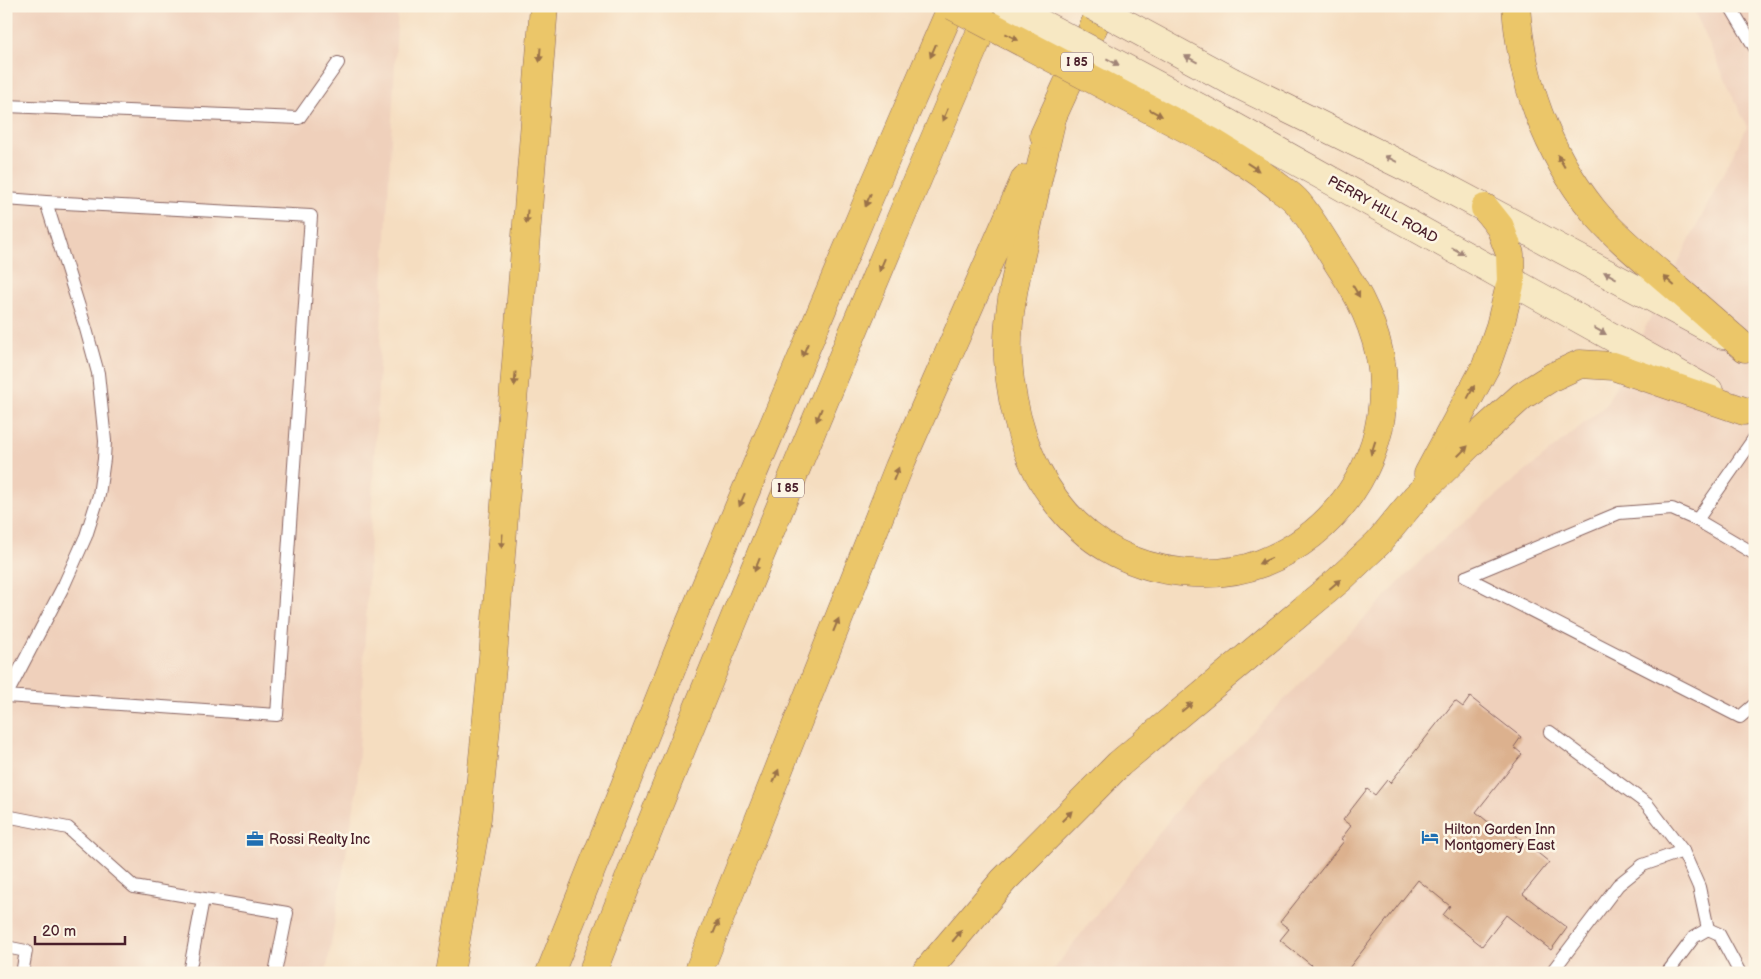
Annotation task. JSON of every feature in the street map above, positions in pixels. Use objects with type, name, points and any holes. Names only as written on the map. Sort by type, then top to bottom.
[{"type":"highway","points":[[450,973],[478,818],[493,656],[544,6]]},
{"type":"highway","points":[[550,973],[683,640],[952,6],[1214,130],[1258,170],[1297,201],[1358,294],[1373,331],[1382,370],[1383,387],[1379,430],[1368,465],[1352,493],[1333,517],[1305,541],[1263,563],[1249,568],[1203,574],[1161,570],[1121,556],[1094,540],[1067,517],[1041,480],[1028,453],[1019,426],[1008,360],[1012,292],[1052,118]]},
{"type":"highway","name":"I 85","points":[[592,973],[647,832],[822,406],[992,6]]},
{"type":"highway","name":"I 85","points":[[698,973],[899,466],[1103,6]]},
{"type":"highway","points":[[1516,6],[1523,60],[1531,92],[1558,157],[1574,184],[1618,237],[1750,350]]},
{"type":"highway","points":[[1416,497],[1486,366],[1500,326],[1510,281],[1510,254],[1500,227],[1485,208]]},
{"type":"highway","points":[[925,973],[1004,880],[1119,764],[1339,580],[1378,543],[1416,497],[1522,396],[1552,377],[1580,364],[1612,366],[1749,414]]},
{"type":"main road","name":"PERRY HILL ROAD","points":[[1008,6],[1214,130],[1510,281],[1749,414]]},
{"type":"main road","points":[[1093,6],[1234,82],[1434,181],[1750,350]]},
{"type":"lane","points":[[1730,6],[1755,48]]},
{"type":"lane","points":[[6,106],[299,118],[338,62]]},
{"type":"lane","points":[[6,200],[46,202],[311,216],[277,715],[6,696],[64,586],[86,536],[99,496],[104,459],[105,441],[98,373],[46,202]]},
{"type":"lane","points":[[1697,520],[1755,437]]},
{"type":"lane","points":[[1755,554],[1697,520],[1672,509],[1620,513],[1466,577],[1740,717],[1755,704]]},
{"type":"lane","points":[[1550,732],[1647,804],[1683,851],[1699,887],[1708,930]]},
{"type":"lane","points":[[6,816],[68,828],[134,887],[287,913],[275,973]]},
{"type":"lane","points":[[1552,973],[1618,885],[1643,865],[1683,851]]},
{"type":"lane","points":[[189,973],[202,899]]},
{"type":"lane","points":[[1667,973],[1694,937],[1708,930],[1718,934],[1740,973]]},
{"type":"lane","points":[[6,947],[26,951],[23,968]]},
{"type":"shaded area","points":[[6,6],[398,6],[357,789],[326,973],[6,973]]},
{"type":"shaded area","points":[[1692,6],[1755,6],[1755,973],[1051,973],[1180,806],[1432,549],[1606,405],[1747,127]]},
{"type":"building","name":"Hilton Garden Inn Montgomery East","points":[[1470,697],[1521,737],[1514,747],[1522,754],[1476,812],[1504,835],[1508,829],[1549,862],[1523,894],[1567,928],[1551,950],[1506,915],[1482,946],[1443,915],[1450,906],[1418,880],[1345,973],[1321,973],[1280,940],[1289,929],[1280,922],[1344,841],[1341,839],[1351,826],[1343,820],[1367,789],[1375,795],[1387,780],[1390,783],[1455,701],[1463,707]]},
{"type":"place","name":"Hilton Garden Inn Montgomery East","points":[[1430,837]]},
{"type":"place","name":"Rossi Realty Inc","points":[[255,839]]}]
